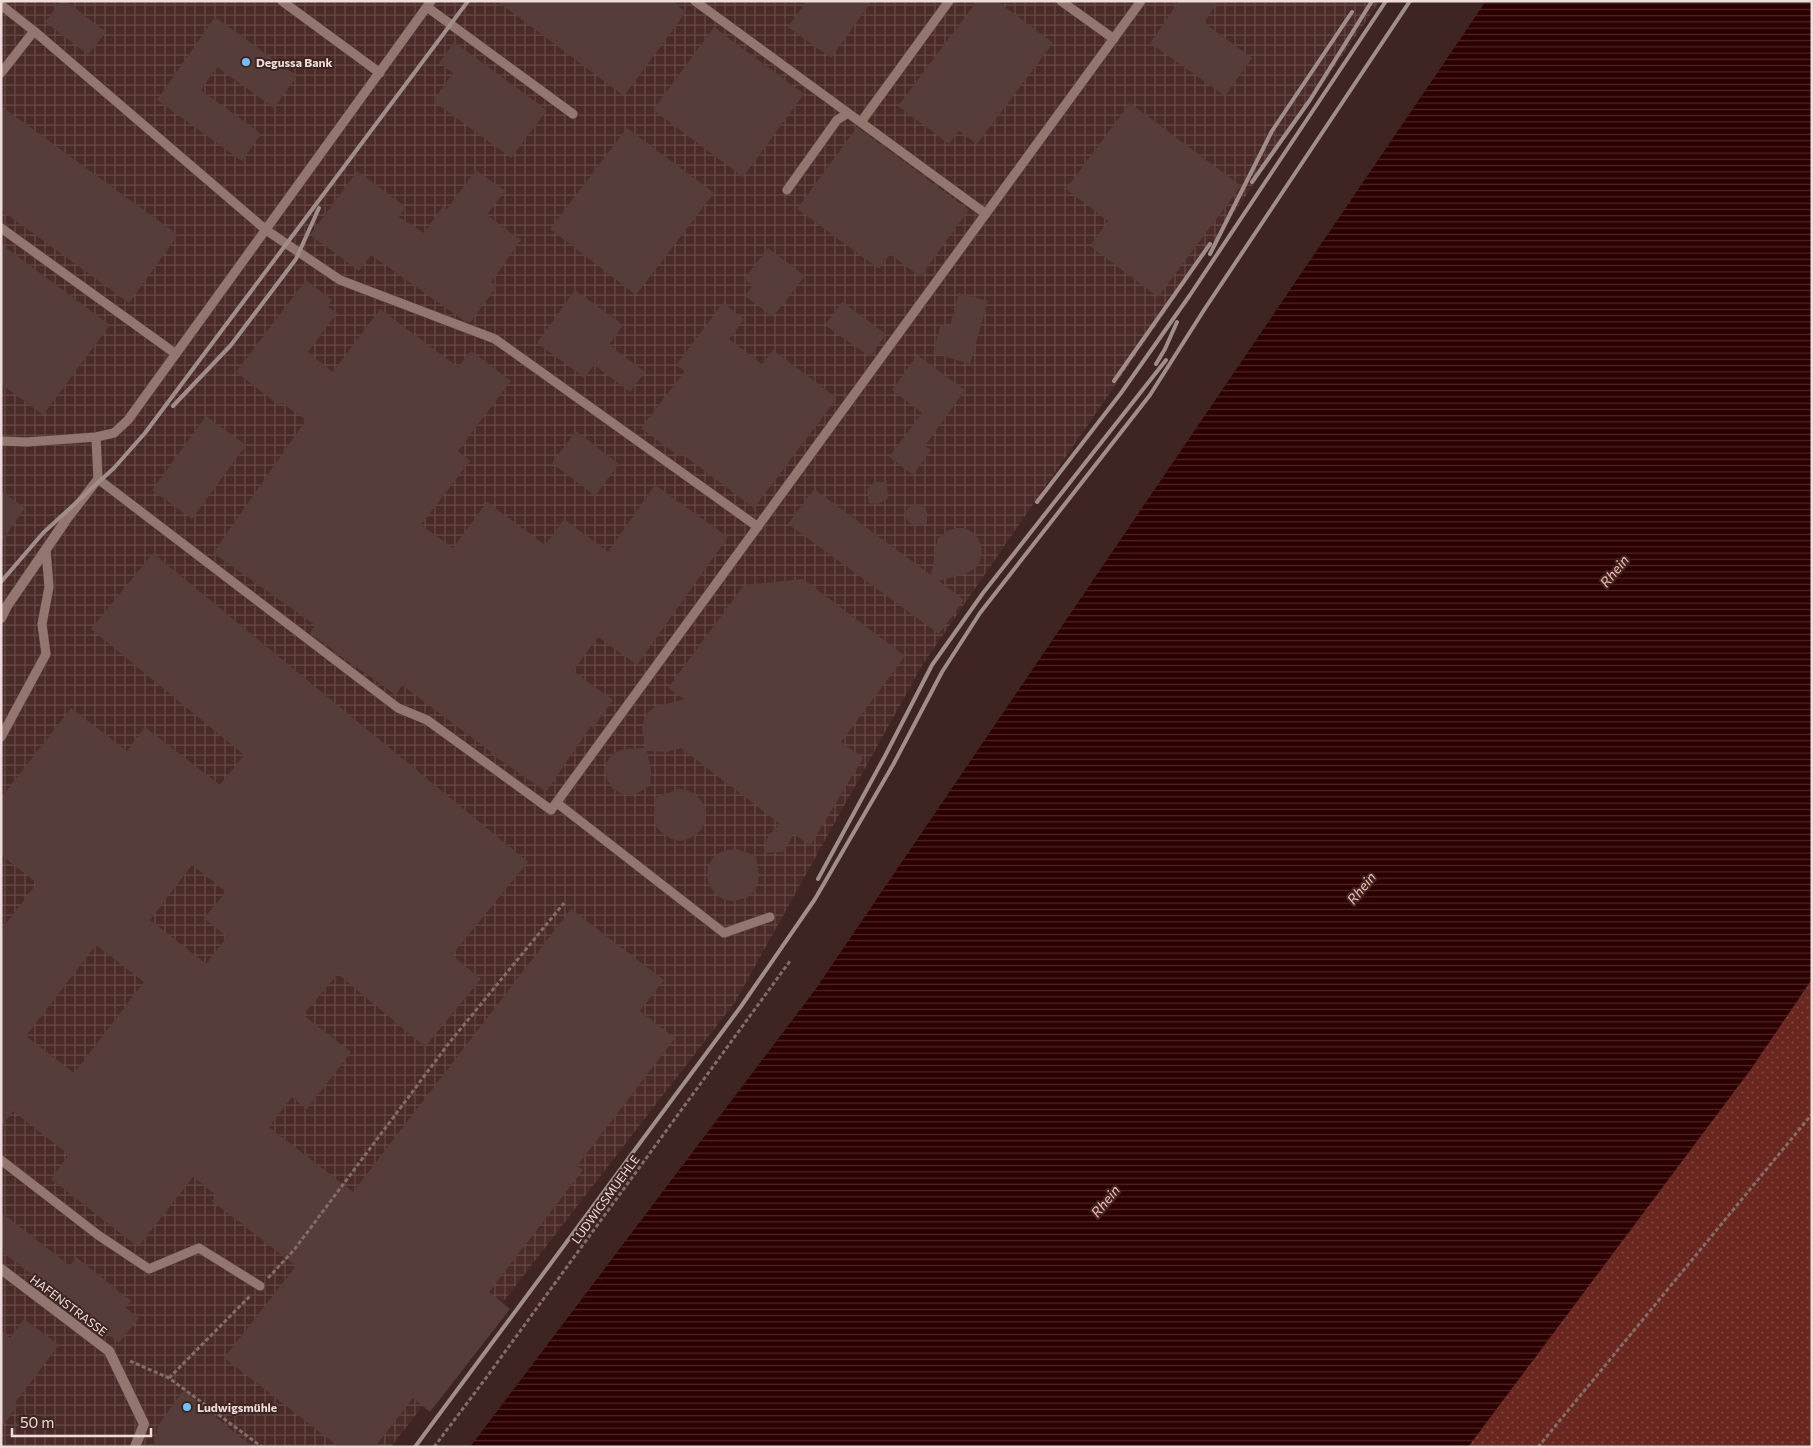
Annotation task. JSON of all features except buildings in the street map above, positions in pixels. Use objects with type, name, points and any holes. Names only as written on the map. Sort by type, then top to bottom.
[{"type":"street","points":[[1,618],[7,606],[64,523]]},
{"type":"street","name":"HAFENSTRASSE","points":[[1,1270],[108,1351],[144,1424],[135,1447]]},
{"type":"lane","points":[[282,1],[380,73]]},
{"type":"lane","points":[[695,1],[986,214]]},
{"type":"lane","points":[[861,122],[949,1]]},
{"type":"lane","points":[[1061,1],[1114,39]]},
{"type":"lane","points":[[98,479],[398,708],[427,720],[551,810],[1141,1]]},
{"type":"lane","points":[[1,441],[27,442],[96,437],[114,433],[128,420],[430,4],[574,114]]},
{"type":"lane","points":[[1,5],[34,31],[266,230],[340,280],[495,339],[758,527]]},
{"type":"lane","points":[[1,73],[34,31]]},
{"type":"lane","points":[[786,190],[837,120],[848,113]]},
{"type":"lane","points":[[1,228],[176,354]]},
{"type":"lane","points":[[64,523],[98,479],[96,437]]},
{"type":"lane","points":[[1,737],[46,654],[42,624],[49,587],[46,550]]},
{"type":"lane","points":[[557,802],[724,933],[770,916]]},
{"type":"lane","points":[[1,1160],[98,1235],[149,1269],[200,1248],[260,1286]]},
{"type":"path","points":[[169,1378],[294,1250],[449,1043],[564,904]]},
{"type":"path","name":"LUDWIGSMUEHLE","points":[[434,1447],[790,961]]},
{"type":"path","points":[[1538,1447],[1812,1114]]},
{"type":"path","points":[[108,1351],[169,1378],[262,1447]]},
{"type":"shaded area","points":[[1,1],[1380,1],[923,664],[735,1002],[391,1447],[1,1447]]},
{"type":"shaded area","points":[[1812,979],[1812,1447],[1468,1447],[1751,1069]]},
{"type":"water","name":"Rhein","points":[[1486,1],[1812,1],[1812,979],[1751,1069],[1468,1447],[470,1447],[815,990]]},
{"type":"railway","points":[[1,582],[43,533],[114,468],[145,433],[468,1]]},
{"type":"railway","points":[[1252,182],[1310,100],[1372,1]]},
{"type":"railway","points":[[1037,502],[1121,393],[1190,295],[1386,1]]},
{"type":"railway","points":[[415,1447],[742,1005],[815,899],[893,765],[942,672],[980,613],[1150,395],[1204,310],[1410,1]]},
{"type":"railway","points":[[1210,254],[1272,131],[1352,12]]},
{"type":"railway","points":[[173,406],[231,345],[296,259],[319,208]]},
{"type":"railway","points":[[1114,381],[1210,244]]},
{"type":"railway","points":[[1156,364],[1177,322]]},
{"type":"railway","points":[[818,879],[932,665],[983,593],[1166,360]]},
{"type":"place","name":"Degussa Bank","points":[[246,62]]},
{"type":"place","name":"Ludwigsmühle","points":[[187,1407]]}]
